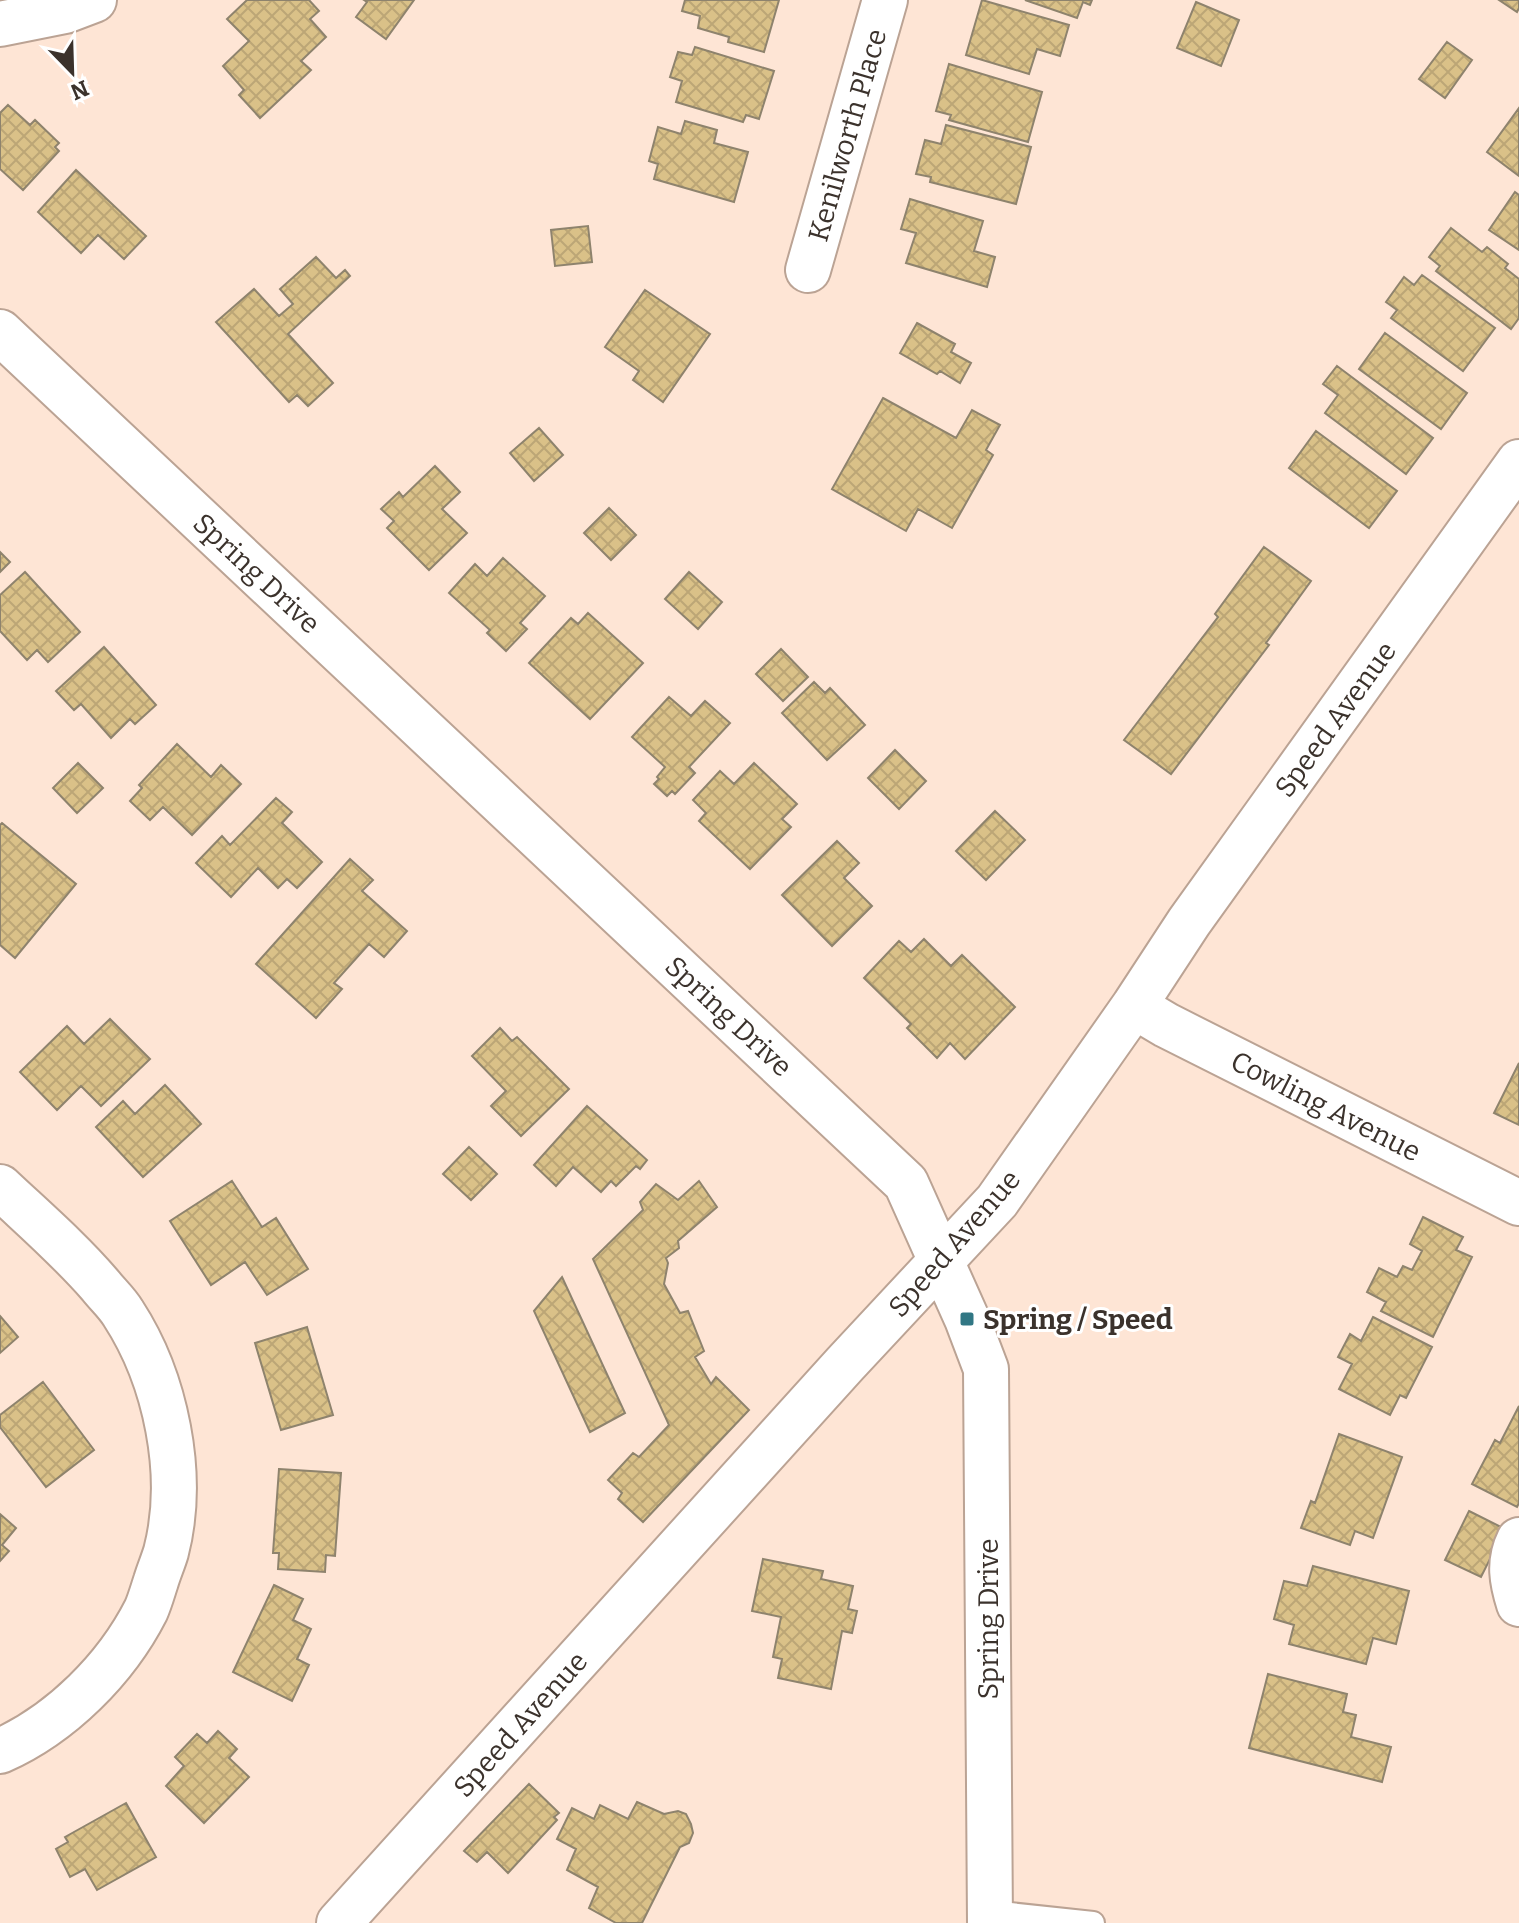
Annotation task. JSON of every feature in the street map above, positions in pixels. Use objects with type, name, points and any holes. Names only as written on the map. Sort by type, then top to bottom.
[{"type":"street","points":[[0,24],[65,11],[94,0]]},
{"type":"street","name":"Kenilworth Place","points":[[808,270],[885,0]]},
{"type":"street","name":"Spring Drive","points":[[0,332],[906,1183],[942,1260],[986,1369],[990,1917]]},
{"type":"street","name":"Speed Avenue","points":[[339,1923],[845,1364],[997,1201],[1198,909],[1519,462]]},
{"type":"street","name":"Cowling Avenue","points":[[1134,1006],[1519,1203]]},
{"type":"street","points":[[0,1187],[77,1258],[122,1311],[143,1347],[158,1385],[168,1426],[173,1468],[172,1511],[166,1551],[139,1622],[115,1660],[85,1693],[50,1722],[0,1751]]},
{"type":"street","points":[[1519,1540],[1514,1550],[1511,1574],[1519,1604]]},
{"type":"lane","points":[[990,1917],[1093,1923]]},
{"type":"building","points":[[247,0],[309,0],[319,11],[310,19],[326,37],[301,61],[311,70],[260,118],[239,95],[244,90],[223,66],[249,41],[227,19]]},
{"type":"building","points":[[364,0],[414,0],[386,39],[356,17],[367,2]]},
{"type":"building","points":[[685,0],[779,0],[764,52],[728,42],[729,37],[698,28],[700,16],[682,11]]},
{"type":"building","points":[[982,0],[1069,25],[1060,56],[1037,49],[1029,74],[966,55]]},
{"type":"building","points":[[1025,0],[1092,0],[1090,5],[1083,2],[1077,18]]},
{"type":"building","points":[[1499,0],[1519,0],[1517,12]]},
{"type":"building","points":[[1196,2],[1239,20],[1221,66],[1177,48]]},
{"type":"building","points":[[1447,42],[1472,60],[1445,98],[1419,79]]},
{"type":"building","points":[[695,47],[774,71],[759,119],[746,115],[743,122],[676,102],[682,81],[670,77],[678,52],[692,55]]},
{"type":"building","points":[[949,64],[1042,92],[1028,142],[949,120],[951,115],[936,111]]},
{"type":"building","points":[[8,105],[30,125],[35,120],[59,143],[55,147],[59,151],[23,190],[0,169],[0,113]]},
{"type":"building","points":[[1519,108],[1519,176],[1487,152]]},
{"type":"building","points":[[685,121],[717,130],[714,143],[748,152],[734,202],[654,179],[658,164],[649,161],[658,127],[681,134]]},
{"type":"building","points":[[946,125],[1031,147],[1016,204],[930,182],[931,177],[916,174],[925,140],[941,144]]},
{"type":"building","points":[[76,170],[146,236],[124,259],[98,235],[81,253],[38,212]]},
{"type":"building","points":[[1515,192],[1519,195],[1519,250],[1489,230]]},
{"type":"building","points":[[910,199],[983,221],[974,251],[995,257],[987,287],[906,263],[916,233],[901,229]]},
{"type":"building","points":[[588,226],[592,262],[555,266],[551,230]]},
{"type":"building","points":[[1451,228],[1482,252],[1487,247],[1508,264],[1505,268],[1519,279],[1519,318],[1511,329],[1436,271],[1440,266],[1429,257]]},
{"type":"building","points":[[316,257],[336,278],[345,270],[350,276],[288,334],[333,383],[308,406],[297,395],[289,402],[216,322],[254,289],[279,316],[293,304],[280,289]]},
{"type":"building","points":[[1422,275],[1495,328],[1463,371],[1391,318],[1397,310],[1386,302],[1404,277],[1414,285]]},
{"type":"building","points":[[645,290],[710,334],[663,402],[633,380],[639,371],[605,347]]},
{"type":"building","points":[[917,323],[955,344],[951,352],[971,363],[960,383],[900,353]]},
{"type":"building","points":[[1385,333],[1467,393],[1441,429],[1359,369]]},
{"type":"building","points":[[1337,366],[1433,438],[1406,474],[1325,413],[1338,395],[1323,384]]},
{"type":"building","points":[[883,398],[956,438],[972,410],[1000,425],[986,450],[993,455],[952,528],[918,509],[906,531],[832,489]]},
{"type":"building","points":[[539,428],[563,455],[534,481],[510,453]]},
{"type":"building","points":[[1316,431],[1397,491],[1369,528],[1289,468]]},
{"type":"building","points":[[435,466],[460,492],[442,509],[467,533],[429,570],[387,528],[394,521],[381,509],[399,492],[403,497]]},
{"type":"building","points":[[609,508],[636,535],[611,560],[584,533]]},
{"type":"building","points":[[1264,547],[1311,581],[1266,643],[1269,645],[1171,774],[1124,740],[1218,617],[1215,614]]},
{"type":"building","points":[[0,552],[10,562],[0,572]]},
{"type":"building","points":[[503,558],[545,596],[520,623],[527,629],[506,651],[487,633],[490,630],[449,593],[475,564],[487,576]]},
{"type":"building","points":[[25,572],[80,632],[48,662],[37,650],[27,660],[0,631],[0,595]]},
{"type":"building","points":[[689,572],[722,602],[698,629],[665,599]]},
{"type":"building","points":[[588,613],[643,663],[590,719],[529,663],[571,618],[578,624]]},
{"type":"building","points":[[104,647],[156,705],[135,724],[130,719],[111,738],[81,704],[74,710],[56,691]]},
{"type":"building","points":[[781,649],[808,677],[783,701],[756,674]]},
{"type":"building","points":[[814,682],[825,693],[830,688],[865,725],[827,760],[782,713]]},
{"type":"building","points":[[669,697],[691,716],[705,701],[730,723],[689,767],[695,773],[675,794],[672,791],[667,796],[654,784],[665,767],[632,737]]},
{"type":"building","points":[[177,744],[211,777],[221,765],[241,784],[192,835],[163,807],[150,820],[130,801],[142,788],[139,785]]},
{"type":"building","points":[[895,750],[926,781],[899,809],[868,778]]},
{"type":"building","points":[[78,763],[103,788],[77,813],[53,788]]},
{"type":"building","points":[[754,763],[797,804],[782,819],[791,827],[750,869],[699,821],[706,813],[693,800],[720,771],[734,784]]},
{"type":"building","points":[[276,798],[292,812],[282,823],[322,862],[297,888],[287,879],[278,888],[258,868],[231,897],[196,863],[222,836],[230,845]]},
{"type":"building","points":[[995,811],[1025,840],[986,880],[956,851]]},
{"type":"building","points":[[2,823],[76,884],[15,958],[0,945]]},
{"type":"building","points":[[837,841],[859,863],[844,878],[872,906],[832,946],[782,895]]},
{"type":"building","points":[[350,859],[373,880],[362,891],[407,931],[384,957],[369,944],[334,983],[342,989],[316,1018],[256,964]]},
{"type":"building","points":[[924,939],[951,966],[962,955],[1015,1007],[965,1059],[950,1043],[937,1058],[907,1028],[911,1024],[864,978],[899,941],[911,952]]},
{"type":"building","points":[[110,1019],[150,1059],[101,1106],[81,1086],[57,1110],[20,1072],[67,1026],[84,1044]]},
{"type":"building","points":[[500,1028],[512,1041],[517,1037],[569,1089],[521,1136],[491,1106],[506,1091],[472,1056]]},
{"type":"building","points":[[1519,1063],[1519,1125],[1494,1113]]},
{"type":"building","points":[[165,1085],[201,1124],[143,1177],[96,1127],[123,1101],[135,1114]]},
{"type":"building","points":[[587,1106],[647,1160],[640,1169],[636,1166],[616,1186],[611,1181],[601,1192],[573,1167],[556,1186],[534,1165]]},
{"type":"building","points":[[469,1147],[497,1174],[471,1200],[443,1174]]},
{"type":"building","points":[[232,1181],[262,1227],[276,1218],[308,1269],[267,1295],[245,1262],[211,1285],[170,1221]]},
{"type":"building","points":[[699,1181],[717,1207],[678,1241],[679,1248],[666,1258],[664,1284],[680,1313],[688,1311],[704,1351],[695,1357],[711,1384],[716,1377],[749,1410],[643,1522],[618,1499],[622,1493],[608,1480],[633,1453],[639,1457],[669,1425],[593,1259],[643,1210],[640,1202],[656,1184],[678,1200]]},
{"type":"building","points":[[1423,1217],[1463,1237],[1456,1250],[1472,1257],[1433,1337],[1381,1311],[1386,1302],[1367,1292],[1379,1268],[1397,1277],[1403,1266],[1412,1270],[1422,1251],[1410,1244]]},
{"type":"building","points":[[562,1277],[625,1413],[590,1432],[534,1311]]},
{"type":"building","points":[[0,1316],[18,1337],[0,1353]]},
{"type":"building","points":[[1373,1317],[1432,1347],[1406,1398],[1400,1395],[1390,1415],[1339,1389],[1352,1364],[1338,1357],[1350,1334],[1361,1341]]},
{"type":"building","points":[[307,1327],[333,1415],[281,1430],[255,1343]]},
{"type":"building","points":[[43,1382],[94,1450],[46,1487],[0,1427],[0,1415]]},
{"type":"building","points":[[1519,1406],[1517,1507],[1472,1484],[1495,1440],[1500,1443]]},
{"type":"building","points":[[1339,1434],[1402,1457],[1373,1538],[1355,1531],[1350,1545],[1301,1528],[1311,1501],[1315,1503]]},
{"type":"building","points":[[279,1469],[341,1473],[335,1556],[326,1555],[325,1572],[278,1569],[279,1553],[273,1553]]},
{"type":"building","points":[[1469,1511],[1505,1529],[1481,1577],[1445,1560]]},
{"type":"building","points":[[0,1514],[16,1528],[2,1545],[9,1551],[0,1561]]},
{"type":"building","points":[[763,1559],[823,1571],[821,1579],[853,1586],[848,1609],[857,1611],[852,1633],[842,1631],[831,1689],[778,1678],[782,1659],[773,1657],[781,1617],[752,1611]]},
{"type":"building","points":[[1313,1566],[1409,1591],[1396,1644],[1373,1638],[1366,1664],[1289,1644],[1294,1625],[1274,1619],[1284,1581],[1307,1586]]},
{"type":"building","points":[[274,1585],[303,1599],[293,1620],[311,1629],[297,1659],[309,1665],[292,1701],[233,1672]]},
{"type":"building","points":[[1268,1674],[1347,1694],[1343,1712],[1356,1715],[1351,1737],[1391,1747],[1382,1782],[1249,1748]]},
{"type":"building","points":[[218,1731],[237,1749],[229,1758],[249,1777],[204,1823],[166,1786],[184,1766],[175,1757],[197,1734],[207,1743]]},
{"type":"building","points":[[529,1784],[559,1813],[554,1817],[557,1820],[508,1873],[487,1852],[477,1862],[464,1851]]},
{"type":"building","points":[[637,1802],[664,1814],[678,1811],[686,1814],[693,1833],[689,1843],[680,1847],[642,1923],[616,1923],[589,1908],[598,1887],[567,1870],[576,1849],[557,1839],[572,1808],[594,1819],[600,1805],[628,1819]]},
{"type":"building","points":[[126,1803],[156,1857],[97,1890],[85,1869],[70,1877],[56,1849],[68,1842],[65,1837]]},
{"type":"place","name":"Spring / Speed","points":[[967,1319]]}]
